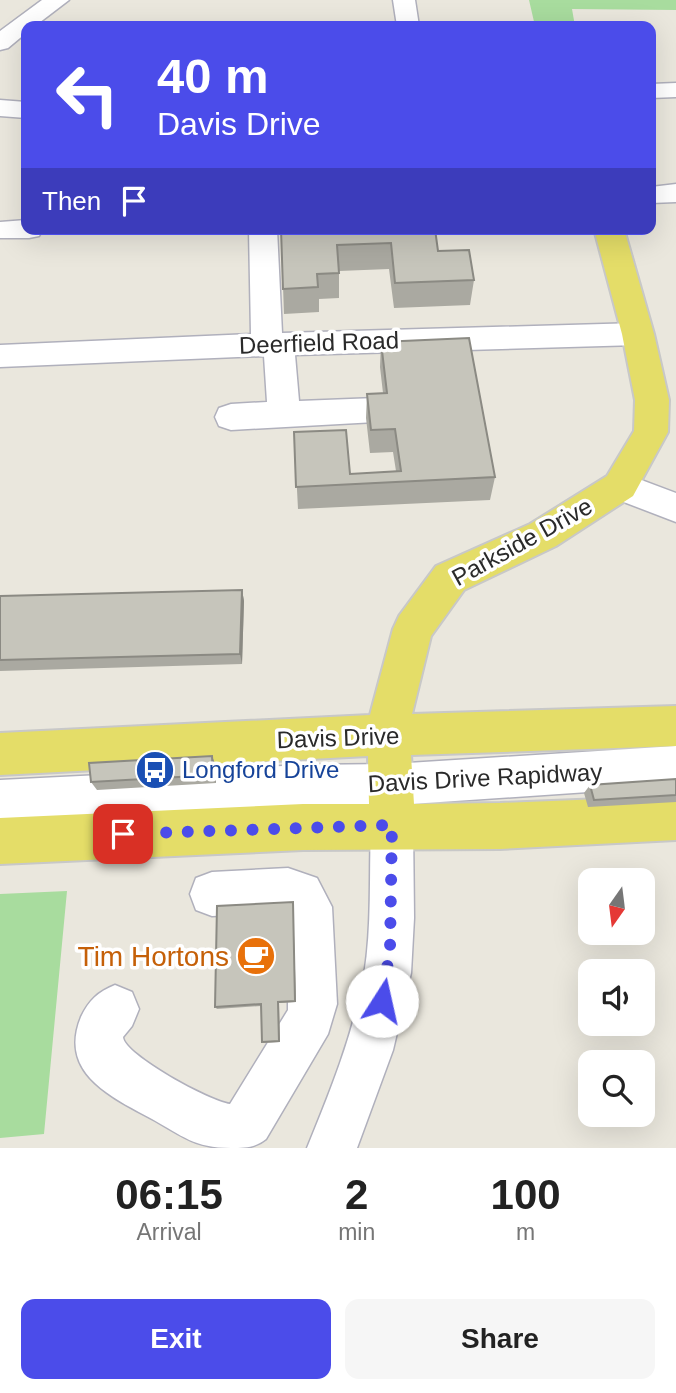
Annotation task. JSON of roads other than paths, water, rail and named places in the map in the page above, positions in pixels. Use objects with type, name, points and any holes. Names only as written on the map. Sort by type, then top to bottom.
[{"type":"main road","name":"Parkside Drive","points":[[392,805],[389,736],[392,706],[413,629],[450,578],[543,535],[620,486],[652,432],[652,400],[638,334],[611,235]]},
{"type":"main road","name":"Davis Drive","points":[[0,754],[234,741],[676,726]]},
{"type":"main road","points":[[0,841],[392,805],[500,826],[676,818]]},
{"type":"street","points":[[27,21],[58,0]]},
{"type":"street","points":[[404,0],[407,21]]},
{"type":"street","points":[[0,43],[21,26]]},
{"type":"street","points":[[656,91],[676,90]]},
{"type":"street","points":[[0,108],[21,110]]},
{"type":"street","points":[[264,235],[273,344],[283,404]]},
{"type":"street","name":"Deerfield Road","points":[[0,356],[273,344],[638,334]]},
{"type":"street","points":[[231,417],[283,404],[374,401]]},
{"type":"street","points":[[620,486],[676,508]]},
{"type":"street","name":"Davis Drive Rapidway","points":[[0,801],[302,786],[392,805],[676,766]]},
{"type":"street","points":[[332,1148],[366,1055],[382,1001],[390,949],[392,805]]},
{"type":"street","points":[[115,1009],[100,1025],[97,1037],[98,1049],[111,1068],[216,1126],[237,1129],[254,1115],[311,1017],[313,1004],[310,907],[301,894],[288,890],[212,894]]},
{"type":"place","name":"Longford Drive","points":[[155,770]]},
{"type":"place","name":"Tim Hortons","points":[[256,956]]}]
